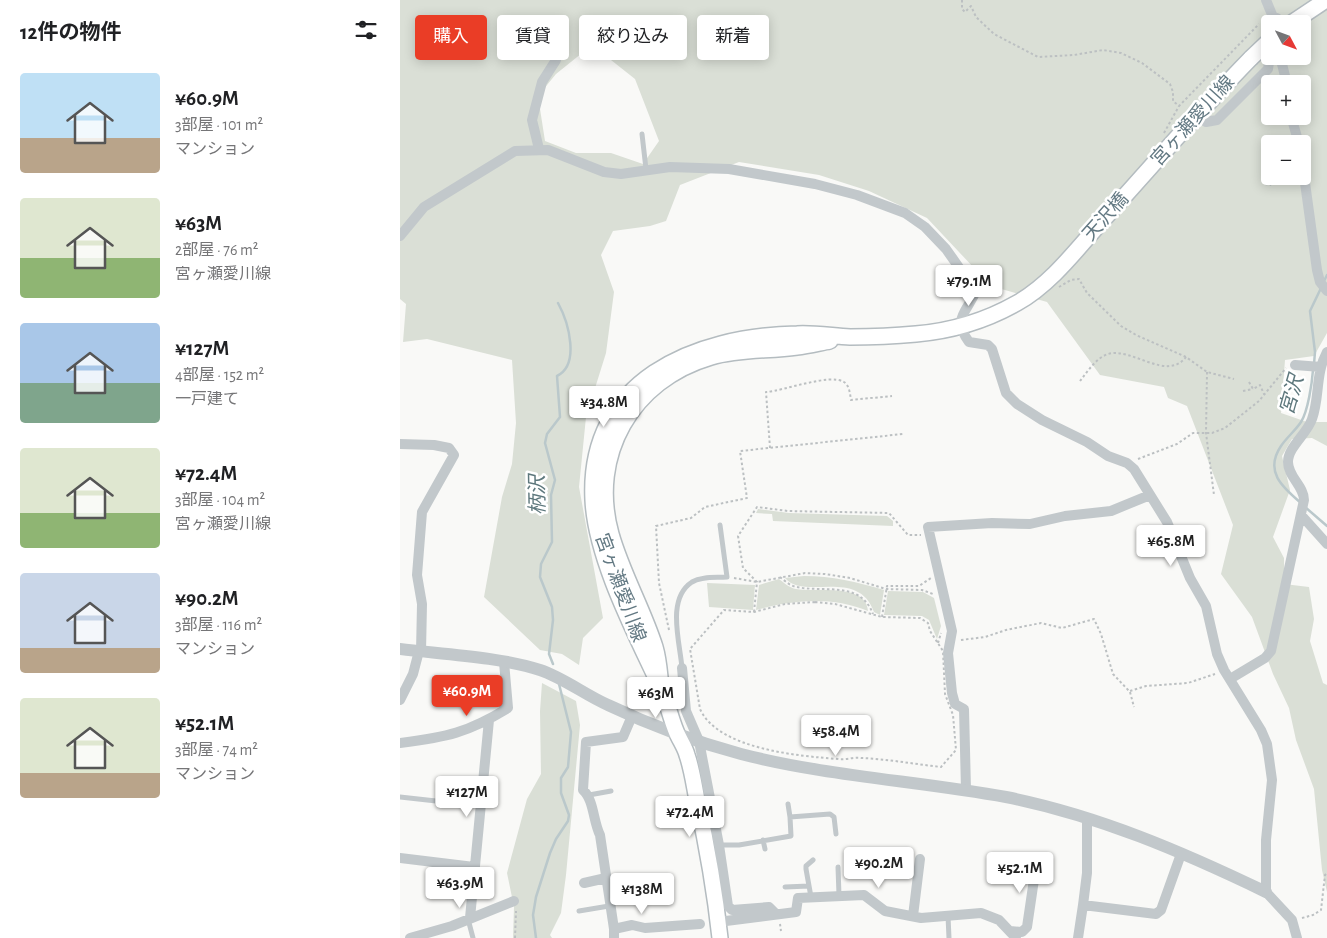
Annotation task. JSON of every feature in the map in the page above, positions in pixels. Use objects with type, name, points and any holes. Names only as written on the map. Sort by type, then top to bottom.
[{"type":"main road","points":[[1304,15],[1326,0]]},
{"type":"main road","name":"宮ヶ瀬愛川線","points":[[1136,184],[1197,115],[1261,49]]},
{"type":"main road","name":"天沢橋","points":[[1077,250],[1136,184]]},
{"type":"main road","name":"宮ヶ瀬愛川線","points":[[720,938],[724,912],[689,763],[664,696],[643,653],[606,560],[597,531],[593,501],[594,471],[600,442],[613,414],[630,391],[651,374],[699,349],[726,341],[797,334],[852,337],[917,334],[961,326],[994,314],[1020,301],[1042,285],[1077,250]]},
{"type":"main road","name":"宮ヶ瀬愛川線","points":[[676,732],[712,938]]},
{"type":"street","points":[[1266,0],[1273,15]]},
{"type":"street","points":[[539,149],[532,120],[542,82],[556,60]]},
{"type":"street","points":[[1197,115],[1206,122],[1217,120],[1268,69],[1269,65]]},
{"type":"street","points":[[400,236],[424,207],[515,151],[539,149],[575,159],[604,172],[622,174],[646,169],[695,167],[761,173],[849,193],[905,213],[937,237],[975,292],[961,316],[961,326],[969,342],[988,345],[992,349],[1006,393],[1017,404],[1108,456],[1128,464],[1167,522],[1190,578],[1206,606],[1217,654],[1224,670],[1261,730],[1271,762],[1272,780],[1266,840],[1266,892]]},
{"type":"street","points":[[1305,185],[1317,270],[1320,282],[1327,290]]},
{"type":"street","points":[[1230,679],[1265,658],[1271,651],[1304,495],[1289,471],[1289,456],[1312,420],[1321,367],[1327,352]]},
{"type":"street","points":[[1295,365],[1321,367]]},
{"type":"street","points":[[400,444],[434,445],[450,448],[454,455],[422,512],[418,575],[422,596],[420,652],[400,700]]},
{"type":"street","points":[[966,790],[964,709],[956,704],[952,693],[948,653],[952,631],[928,527],[992,523],[1030,524],[1065,516],[1111,511],[1150,495]]},
{"type":"street","points":[[1301,515],[1327,544]]},
{"type":"street","points":[[400,649],[504,662],[542,671],[632,716],[699,741],[780,762],[966,790],[1038,804],[1087,818],[1181,854],[1266,892],[1292,920],[1297,938]]},
{"type":"street","points":[[400,743],[448,737],[480,726],[508,708],[504,662]]},
{"type":"street","points":[[682,668],[686,711],[699,741],[719,845],[724,912]]},
{"type":"street","points":[[632,716],[623,737],[586,742],[583,790],[589,795],[594,824],[600,835],[614,933],[632,926],[645,928],[700,924]]},
{"type":"street","points":[[469,919],[489,720]]},
{"type":"street","points":[[1078,938],[1087,873],[1087,818]]},
{"type":"street","points":[[1083,905],[1133,907],[1156,914],[1161,910],[1181,854]]},
{"type":"street","points":[[400,858],[474,867]]},
{"type":"street","points":[[913,916],[922,865]]},
{"type":"street","points":[[724,912],[796,912],[798,898],[810,892],[864,895],[885,911],[920,918],[974,913],[989,915],[998,920],[1013,934],[1022,932],[1033,916],[1038,873]]},
{"type":"street","points":[[584,882],[606,878]]},
{"type":"street","points":[[407,936],[469,919],[514,902]]},
{"type":"street","points":[[724,912],[769,906],[775,913]]},
{"type":"lane","points":[[642,134],[646,169]]},
{"type":"lane","points":[[682,668],[676,610],[678,600],[692,582],[702,578],[727,577],[720,525]]},
{"type":"lane","points":[[456,685],[508,708]]},
{"type":"lane","points":[[589,795],[611,791]]},
{"type":"lane","points":[[400,797],[481,806]]},
{"type":"lane","points":[[719,845],[791,836],[788,804]]},
{"type":"lane","points":[[790,817],[830,814],[834,817],[836,834]]},
{"type":"lane","points":[[835,826],[842,826]]},
{"type":"lane","points":[[763,840],[765,849]]},
{"type":"lane","points":[[785,888],[810,892],[806,866],[814,860]]},
{"type":"lane","points":[[838,867],[838,895]]},
{"type":"lane","points":[[579,912],[609,906]]},
{"type":"lane","points":[[948,915],[949,938]]},
{"type":"lane","points":[[469,919],[473,938]]},
{"type":"path","points":[[962,0],[962,9],[965,12],[971,6],[976,17],[994,34],[1038,57],[1074,55],[1102,50],[1121,53],[1142,63],[1170,84],[1173,92],[1173,101],[1179,106],[1259,23]]},
{"type":"path","points":[[1055,290],[1071,280],[1079,279],[1087,293],[1121,326],[1160,347],[1186,357],[1207,372],[1234,379]]},
{"type":"path","points":[[1080,381],[1096,362],[1110,354],[1121,354],[1167,366],[1182,362],[1186,357]]},
{"type":"path","points":[[1128,464],[1178,444],[1193,433],[1206,433],[1225,428],[1260,401],[1288,366],[1295,365]]},
{"type":"path","points":[[1207,372],[1206,433],[1214,496]]},
{"type":"path","points":[[770,448],[766,392],[781,391],[798,384],[836,379],[848,386],[851,400],[892,396]]},
{"type":"path","points":[[1249,382],[1253,389]]},
{"type":"path","points":[[1243,391],[1260,385],[1264,394]]},
{"type":"path","points":[[669,632],[659,583],[656,526],[691,518],[705,508],[747,498],[740,452],[903,434]]},
{"type":"path","points":[[757,582],[743,568],[738,536],[757,507],[788,511],[889,513],[908,534],[923,535]]},
{"type":"path","points":[[882,617],[887,586],[924,585],[933,572]]},
{"type":"path","points":[[727,577],[757,582],[806,573],[825,574],[850,578],[886,589],[922,590],[935,595]]},
{"type":"path","points":[[780,577],[796,587],[849,591],[866,601],[872,614]]},
{"type":"path","points":[[754,612],[757,582]]},
{"type":"path","points":[[815,602],[835,604],[882,617],[920,618],[928,623],[943,651],[945,694],[953,715],[956,750],[941,767],[858,757],[840,760],[792,754],[727,737],[704,717],[700,709],[690,649],[724,610],[754,612],[785,604],[815,602]]},
{"type":"path","points":[[951,640],[985,638],[1006,630],[1041,623],[1062,628],[1094,619],[1101,634],[1113,674],[1130,692],[1134,707]]},
{"type":"path","points":[[938,644],[943,626]]},
{"type":"path","points":[[1130,692],[1146,686],[1188,684],[1224,670]]},
{"type":"path","points":[[1292,920],[1313,915],[1321,910],[1325,875],[1327,873]]},
{"type":"path","points":[[514,902],[516,904],[514,938]]},
{"type":"shaded area","points":[[400,0],[1327,0],[1327,333],[1314,356],[1285,360],[1281,413],[1307,422],[1327,422],[1327,446],[1312,438],[1292,439],[1282,456],[1290,490],[1273,537],[1284,558],[1284,584],[1309,587],[1314,619],[1310,641],[1323,683],[1327,685],[1327,892],[1322,870],[1314,789],[1296,740],[1289,708],[1273,674],[1252,617],[1221,574],[1233,525],[1187,406],[1168,398],[1164,387],[1100,375],[1047,302],[991,286],[927,218],[869,191],[819,175],[739,162],[680,185],[666,221],[650,226],[613,231],[601,255],[614,292],[606,353],[586,417],[579,487],[603,618],[583,638],[579,665],[562,654],[540,650],[484,597],[502,497],[512,464],[516,423],[512,360],[427,339],[403,342],[406,304],[400,299]],"holes":[[[579,15],[687,15],[687,60],[611,60],[635,79],[659,141],[643,164],[611,153],[576,153],[545,141],[538,96],[556,74],[579,55]]]},
{"type":"shaded area","points":[[758,509],[789,513],[887,516],[893,521],[893,526],[773,521],[772,514],[756,513]]},
{"type":"shaded area","points":[[804,576],[844,580],[884,590],[880,615],[874,612],[866,599],[856,591],[844,588],[805,587],[794,584],[785,578]]},
{"type":"shaded area","points":[[779,579],[796,589],[849,592],[865,602],[868,611],[854,606],[826,601],[798,602],[756,610],[759,585]]},
{"type":"shaded area","points":[[707,583],[755,585],[753,610],[709,607]]},
{"type":"shaded area","points":[[888,591],[923,592],[934,598],[941,626],[937,639],[929,620],[922,616],[884,615]]},
{"type":"shaded area","points":[[542,683],[576,701],[580,725],[566,875],[561,913],[550,935],[552,938],[513,938],[514,907],[507,873],[527,799],[541,774],[540,711]]},
{"type":"waterway","name":"宮沢","points":[[1323,283],[1327,275]]},
{"type":"waterway","name":"宮沢","points":[[1314,364],[1315,352],[1310,311],[1321,288]]},
{"type":"waterway","name":"柄沢","points":[[553,664],[549,654],[553,620],[552,607],[540,577],[541,564],[552,542],[551,495],[555,480],[545,443],[547,434],[560,417],[557,376],[564,371],[570,353],[569,332],[558,303]]},
{"type":"waterway","name":"宮沢","points":[[1301,503],[1282,485],[1275,471],[1274,463],[1281,446],[1299,425],[1306,411],[1313,370]]},
{"type":"waterway","name":"宮沢","points":[[1305,507],[1327,526]]},
{"type":"waterway","name":"柄沢","points":[[536,938],[533,915],[536,897],[550,853],[556,839],[568,821],[569,815],[561,793],[561,778],[568,767],[571,732],[559,684]]}]
